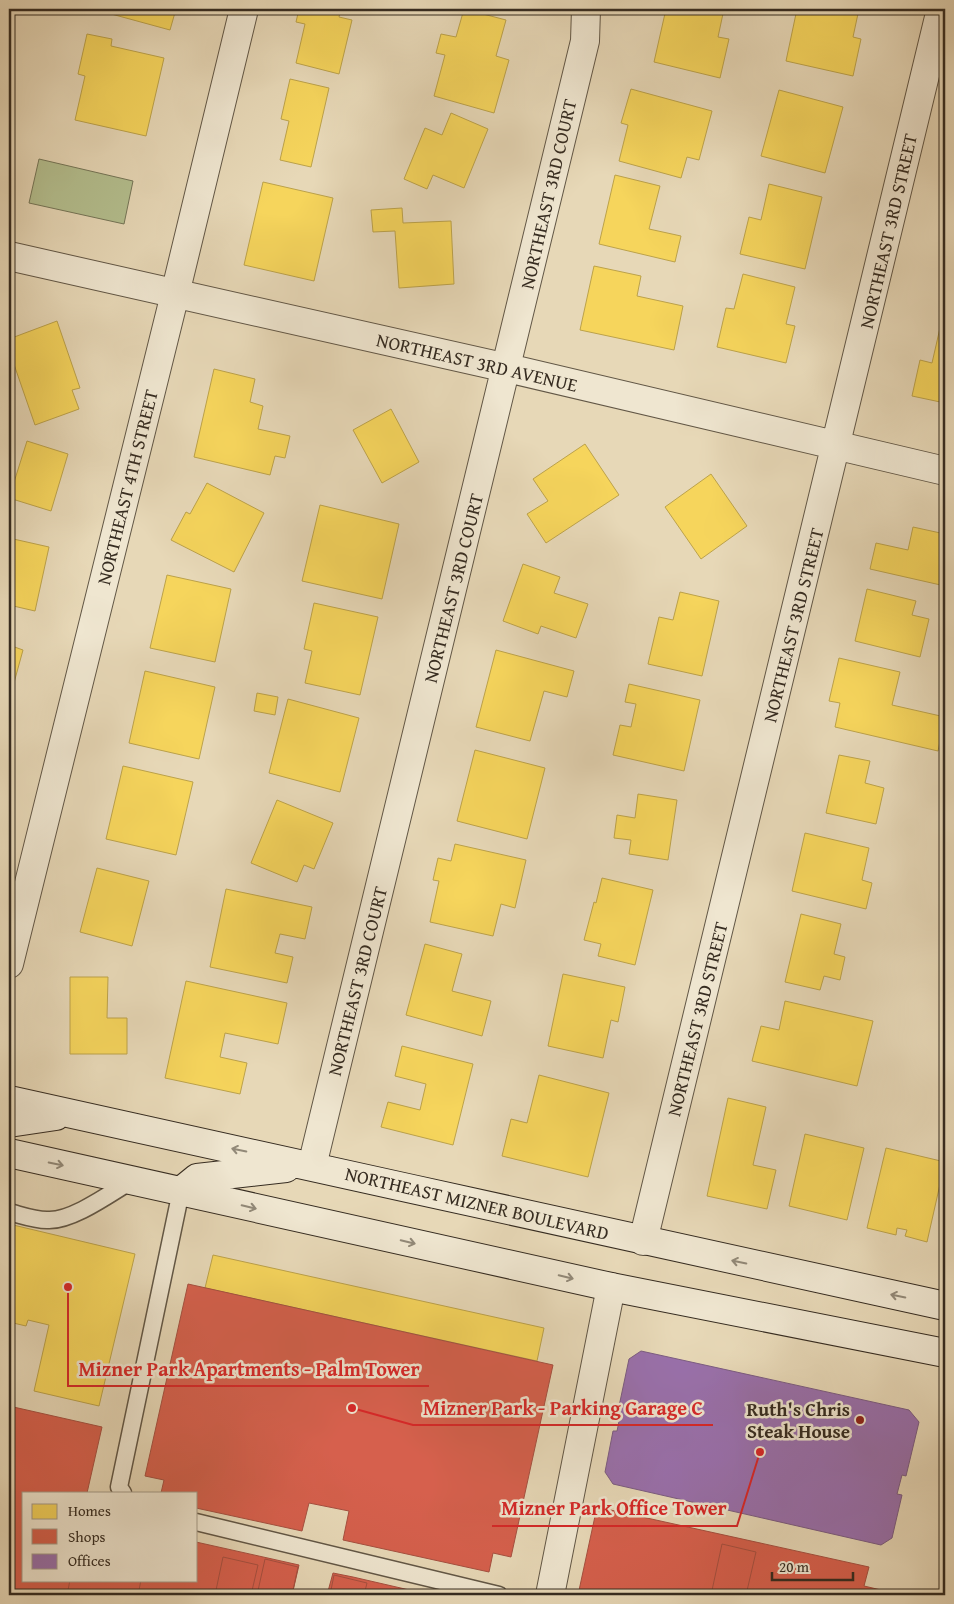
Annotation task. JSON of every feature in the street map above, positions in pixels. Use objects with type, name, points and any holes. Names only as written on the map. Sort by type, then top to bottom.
[{"type":"street","name":"NORTHEAST 4TH STREET","points":[[9,964],[244,9]]},
{"type":"street","name":"NORTHEAST 3RD COURT","points":[[312,1166],[585,41],[586,9]]},
{"type":"street","name":"NORTHEAST 3RD STREET","points":[[643,1241],[941,9]]},
{"type":"street","name":"NORTHEAST 3RD AVENUE","points":[[9,256],[507,368],[945,471]]},
{"type":"street","name":"NORTHEAST MIZNER BOULEVARD","points":[[9,1100],[945,1306]]},
{"type":"street","points":[[9,1123],[72,1114]]},
{"type":"street","points":[[9,1154],[611,1287],[945,1353]]},
{"type":"street","points":[[181,1191],[197,1178],[312,1166]]},
{"type":"street","points":[[550,1595],[611,1287]]},
{"type":"lane","points":[[9,1212],[48,1221],[67,1216],[91,1206],[131,1180]]},
{"type":"lane","points":[[122,1492],[119,1487],[181,1191]]},
{"type":"lane","points":[[198,1522],[499,1595]]},
{"type":"green space","points":[[39,159],[133,181],[124,224],[29,203]]},
{"type":"building: Homes","points":[[93,9],[176,9],[170,30]]},
{"type":"building: Homes","points":[[299,9],[341,9],[339,17],[352,20],[339,74],[296,63],[305,24],[296,22]]},
{"type":"building: Homes","points":[[464,9],[506,20],[496,56],[509,60],[494,113],[434,96],[445,55],[436,53],[441,34],[456,37]]},
{"type":"building: Homes","points":[[666,9],[724,9],[718,37],[729,39],[720,78],[654,62]]},
{"type":"building: Homes","points":[[797,9],[859,9],[853,37],[861,39],[853,76],[786,61]]},
{"type":"building: Homes","points":[[87,34],[112,39],[111,46],[164,58],[146,136],[75,120],[85,76],[78,74]]},
{"type":"building: Homes","points":[[290,79],[329,88],[311,167],[280,160],[289,121],[281,119]]},
{"type":"building: Homes","points":[[631,89],[712,111],[699,160],[687,157],[681,178],[619,161],[628,125],[621,123]]},
{"type":"building: Homes","points":[[779,90],[843,107],[825,173],[761,156]]},
{"type":"building: Homes","points":[[451,113],[488,129],[464,188],[433,175],[427,189],[404,179],[425,128],[442,135]]},
{"type":"building: Homes","points":[[615,175],[660,186],[649,229],[681,236],[675,262],[599,244]]},
{"type":"building: Homes","points":[[263,182],[333,198],[314,281],[244,265]]},
{"type":"building: Homes","points":[[769,184],[822,197],[805,269],[740,254],[749,217],[761,220]]},
{"type":"building: Homes","points":[[402,208],[403,223],[451,221],[454,284],[399,288],[395,231],[373,232],[371,210]]},
{"type":"building: Homes","points":[[594,266],[641,276],[637,296],[683,306],[674,350],[580,330]]},
{"type":"building: Homes","points":[[743,274],[795,287],[786,324],[795,326],[786,363],[717,347],[726,308],[734,309]]},
{"type":"building: Homes","points":[[57,321],[80,388],[72,390],[79,409],[35,425],[9,350],[9,339]]},
{"type":"building: Homes","points":[[940,328],[945,329],[945,403],[912,396],[920,360],[932,363]]},
{"type":"building: Homes","points":[[214,369],[255,379],[250,402],[263,406],[258,429],[290,436],[285,458],[275,456],[270,475],[194,457]]},
{"type":"building: Homes","points":[[391,409],[419,462],[382,483],[353,430]]},
{"type":"building: Homes","points":[[27,441],[68,454],[51,511],[9,498]]},
{"type":"building: Homes","points":[[585,444],[619,495],[546,543],[527,514],[548,501],[533,479]]},
{"type":"building: Homes","points":[[711,474],[747,526],[701,559],[665,507]]},
{"type":"building: Homes","points":[[207,483],[264,513],[234,572],[171,540],[186,512],[190,514]]},
{"type":"building: Homes","points":[[320,505],[399,524],[382,599],[302,581]]},
{"type":"building: Homes","points":[[913,527],[945,534],[945,586],[870,569],[876,543],[908,550]]},
{"type":"building: Homes","points":[[9,538],[49,547],[35,611],[9,605]]},
{"type":"building: Homes","points":[[523,564],[560,577],[554,593],[588,604],[576,638],[541,626],[538,634],[503,621]]},
{"type":"building: Homes","points":[[167,575],[231,589],[215,662],[150,648]]},
{"type":"building: Homes","points":[[867,589],[916,601],[912,615],[929,619],[920,657],[855,641]]},
{"type":"building: Homes","points":[[680,592],[719,601],[702,676],[648,664],[659,617],[673,620]]},
{"type":"building: Homes","points":[[314,603],[378,617],[360,695],[305,683],[312,651],[304,649]]},
{"type":"building: Homes","points":[[9,645],[23,650],[9,701]]},
{"type":"building: Homes","points":[[496,650],[574,671],[567,697],[544,691],[530,741],[476,727]]},
{"type":"building: Homes","points":[[839,658],[900,672],[892,705],[945,717],[938,751],[835,727],[840,703],[829,701]]},
{"type":"building: Homes","points":[[145,671],[215,687],[199,759],[129,743]]},
{"type":"building: Homes","points":[[629,684],[700,700],[684,771],[613,755],[620,725],[631,727],[636,704],[625,702]]},
{"type":"building: Homes","points":[[257,693],[278,697],[275,715],[254,711]]},
{"type":"building: Homes","points":[[288,699],[359,718],[340,792],[269,773]]},
{"type":"building: Homes","points":[[475,750],[545,768],[527,839],[457,821]]},
{"type":"building: Homes","points":[[839,755],[870,761],[865,783],[884,788],[876,824],[826,813]]},
{"type":"building: Homes","points":[[123,766],[193,782],[176,855],[106,839]]},
{"type":"building: Homes","points":[[638,794],[677,800],[668,860],[629,854],[631,840],[614,838],[617,815],[635,818]]},
{"type":"building: Homes","points":[[277,800],[333,823],[314,869],[304,865],[297,882],[251,863]]},
{"type":"building: Homes","points":[[805,833],[869,848],[862,880],[872,883],[866,909],[792,891]]},
{"type":"building: Homes","points":[[455,844],[526,860],[515,908],[501,904],[493,936],[430,922],[439,881],[433,880],[438,858],[451,861]]},
{"type":"building: Homes","points":[[97,868],[149,881],[132,946],[80,932]]},
{"type":"building: Homes","points":[[602,878],[653,890],[635,965],[598,956],[601,944],[584,940]]},
{"type":"building: Homes","points":[[226,889],[312,907],[305,939],[280,934],[275,953],[293,957],[287,983],[210,967]]},
{"type":"building: Homes","points":[[801,914],[841,924],[834,954],[845,957],[840,980],[824,976],[820,990],[785,982]]},
{"type":"building: Homes","points":[[425,944],[462,954],[452,991],[491,1001],[482,1036],[406,1015]]},
{"type":"building: Homes","points":[[563,974],[625,987],[618,1022],[611,1020],[603,1058],[548,1046]]},
{"type":"building: Homes","points":[[70,977],[108,977],[107,1018],[127,1018],[127,1054],[70,1054]]},
{"type":"building: Homes","points":[[186,981],[287,1003],[278,1044],[225,1033],[220,1057],[247,1063],[240,1094],[165,1078]]},
{"type":"building: Homes","points":[[785,1001],[873,1021],[857,1086],[752,1061],[761,1026],[779,1030]]},
{"type":"building: Homes","points":[[402,1046],[473,1064],[453,1145],[381,1127],[388,1102],[420,1110],[426,1084],[395,1076]]},
{"type":"building: Homes","points":[[539,1075],[609,1093],[588,1177],[502,1156],[511,1119],[527,1123]]},
{"type":"building: Homes","points":[[728,1098],[766,1107],[753,1165],[776,1170],[767,1209],[707,1196]]},
{"type":"building: Homes","points":[[805,1134],[864,1148],[847,1220],[789,1206]]},
{"type":"building: Homes","points":[[886,1148],[945,1162],[927,1242],[905,1236],[907,1230],[897,1228],[896,1235],[867,1228]]},
{"type":"building: Homes","points":[[9,1224],[135,1254],[99,1406],[34,1391],[49,1325],[28,1320],[26,1326],[9,1322]]},
{"type":"building: Homes","points":[[213,1255],[544,1328],[537,1361],[205,1288]]},
{"type":"building: Shops","points":[[188,1284],[553,1365],[511,1557],[493,1553],[489,1572],[343,1540],[349,1511],[309,1503],[302,1531],[198,1508],[198,1492],[161,1492],[164,1480],[145,1476]]},
{"type":"building: Shops","points":[[641,1374],[905,1432],[879,1537],[617,1473]]},
{"type":"building: Shops","points":[[9,1406],[102,1427],[87,1492],[22,1492],[22,1582],[198,1582],[198,1542],[299,1565],[292,1595],[9,1595]]},
{"type":"building: Shops","points":[[597,1507],[869,1567],[864,1586],[881,1590],[880,1595],[578,1595]]},
{"type":"building: Shops","points":[[722,1544],[756,1552],[746,1595],[711,1595]]},
{"type":"building: Shops","points":[[223,1557],[258,1565],[251,1595],[215,1595]]},
{"type":"building: Shops","points":[[265,1559],[298,1567],[292,1595],[257,1595]]},
{"type":"building: Shops","points":[[333,1573],[353,1577],[431,1595],[327,1595]]},
{"type":"building: Shops","points":[[334,1575],[367,1583],[364,1595],[330,1595]]},
{"type":"building: Shops","points":[[70,1582],[141,1582],[138,1595],[67,1595]]},
{"type":"building: Offices","points":[[641,1351],[909,1410],[919,1422],[906,1476],[902,1475],[897,1494],[902,1495],[892,1538],[881,1545],[613,1484],[605,1472],[613,1431],[617,1431],[621,1412],[618,1411],[629,1359]]},
{"type":"place","name":"Mizner Park Apartments - Palm Tower","points":[[68,1287]]},
{"type":"place","name":"Mizner Park - Parking Garage C","points":[[352,1408]]},
{"type":"place","name":"Ruth's Chris Steak House","points":[[860,1420]]},
{"type":"place","name":"Mizner Park Office Tower","points":[[760,1452]]}]
